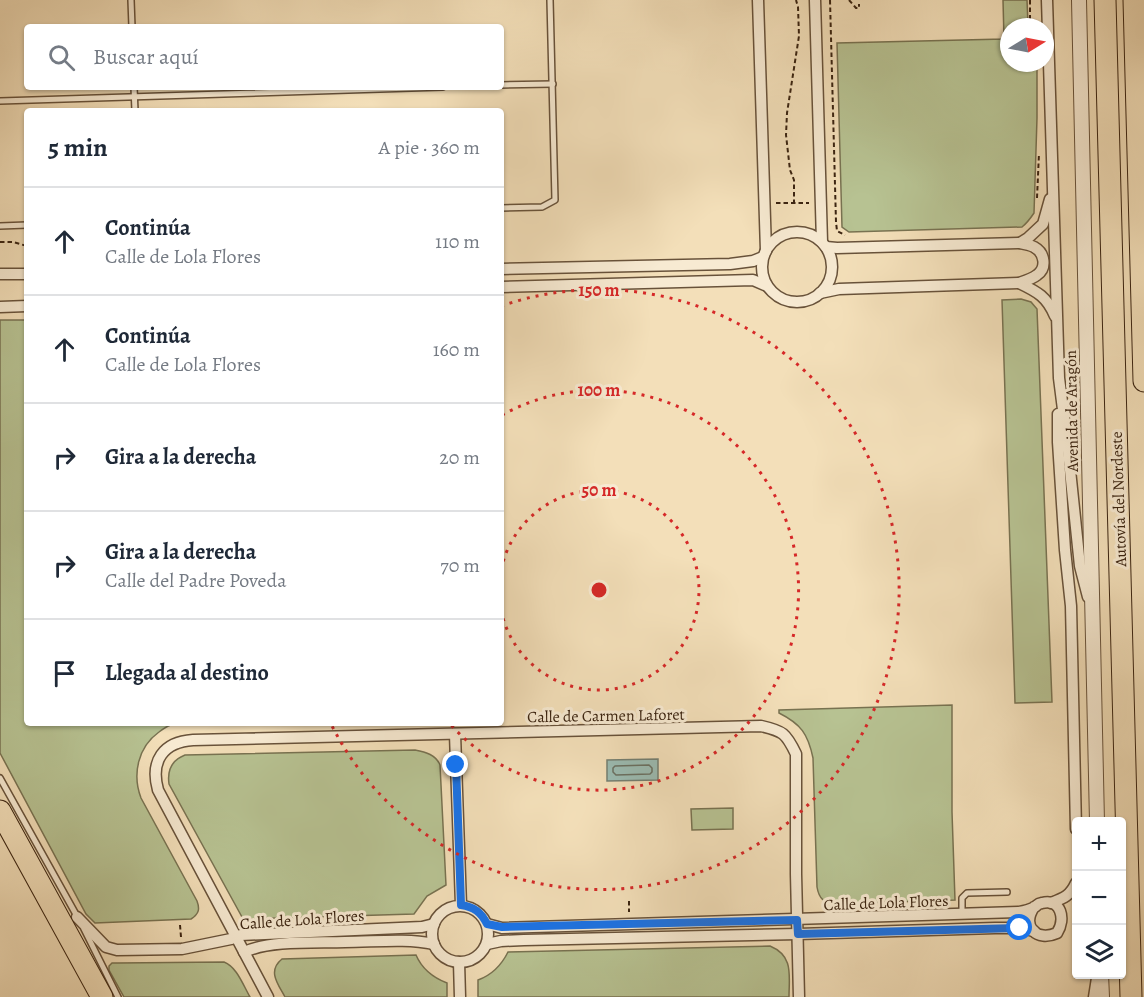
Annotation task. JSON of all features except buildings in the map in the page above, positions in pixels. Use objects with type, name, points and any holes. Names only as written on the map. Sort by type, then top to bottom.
[{"type":"highway","name":"Autovía del Nordeste","points":[[1104,0],[1131,997]]},
{"type":"highway","points":[[1134,0],[1144,381]]},
{"type":"highway","points":[[1135,56],[1144,165]]},
{"type":"highway","points":[[0,811],[102,997]]},
{"type":"street","points":[[504,269],[730,264],[753,261],[765,254],[772,242],[781,236],[792,232],[802,232],[813,236],[824,245],[831,259],[832,271],[828,283],[820,293],[812,299],[792,302],[774,294],[767,286],[763,276],[762,266],[765,254],[758,0]]},
{"type":"street","points":[[815,0],[824,245]]},
{"type":"street","points":[[1047,0],[1059,378],[1080,566],[1092,610]]},
{"type":"street","name":"Avenida de Aragón","points":[[1079,0],[1097,817]]},
{"type":"street","points":[[1020,243],[1043,224],[1053,187]]},
{"type":"street","points":[[820,293],[839,289],[1019,283],[1039,274],[1044,262],[1041,252],[1033,246],[1020,243],[837,248],[824,245]]},
{"type":"street","points":[[0,274],[24,274]]},
{"type":"street","points":[[504,287],[753,280],[767,286]]},
{"type":"street","points":[[1019,283],[1037,291],[1050,304],[1057,319]]},
{"type":"street","points":[[0,307],[24,306]]},
{"type":"street","name":"Avenida de Aragón","points":[[1059,378],[1058,442],[1071,606],[1077,817]]},
{"type":"street","name":"Calle de Carmen Laforet","points":[[268,997],[158,790],[155,777],[156,766],[169,746],[180,741],[193,740],[761,726],[778,730],[789,739],[796,754],[799,997]]},
{"type":"street","points":[[455,734],[461,905]]},
{"type":"street","points":[[1051,903],[1062,914],[1062,924],[1057,933],[1047,936],[1038,934],[1030,926],[1030,913],[1040,903],[1051,903],[1067,896],[1072,891]]},
{"type":"street","points":[[461,905],[480,913],[489,930],[487,944],[479,955],[466,962],[451,960],[438,951],[434,944],[432,930],[438,916],[444,910],[461,905]]},
{"type":"street","name":"Calle de Lola Flores","points":[[487,924],[502,927],[797,920],[1019,912],[1034,908]]},
{"type":"street","name":"Calle de Lola Flores","points":[[77,917],[106,947],[117,950],[182,949],[231,939],[241,934],[422,927],[434,924]]},
{"type":"street","name":"Calle de Lola Flores","points":[[487,944],[501,940],[995,928],[1020,928],[1034,931]]},
{"type":"street","name":"Calle de Lola Flores","points":[[244,952],[262,946],[290,944],[413,941],[434,944]]},
{"type":"street","points":[[459,962],[460,997]]},
{"type":"street","points":[[1094,997],[1099,979]]},
{"type":"street","points":[[1100,979],[1102,997]]},
{"type":"lane","points":[[131,0],[132,24]]},
{"type":"lane","points":[[504,208],[542,207],[555,200],[550,0]]},
{"type":"lane","points":[[504,85],[553,84]]},
{"type":"lane","points":[[134,90],[135,108]]},
{"type":"lane","points":[[0,101],[340,90]]},
{"type":"lane","points":[[0,226],[24,225]]},
{"type":"lane","points":[[0,778],[77,917],[118,997]]},
{"type":"lane","points":[[962,914],[962,898],[967,893],[1007,892]]},
{"type":"path","points":[[794,204],[794,180],[790,170],[786,135],[787,113],[799,36],[796,0]]},
{"type":"path","points":[[830,0],[836,222],[837,231],[843,235],[853,236]]},
{"type":"path","points":[[849,0],[855,8],[859,8],[859,4]]},
{"type":"path","points":[[1030,0],[1030,18]]},
{"type":"path","points":[[1037,205],[1039,150]]},
{"type":"path","points":[[773,203],[813,202]]},
{"type":"path","points":[[0,242],[24,245]]},
{"type":"path","points":[[628,901],[629,912]]},
{"type":"green space","points":[[1003,0],[1027,0],[1028,18],[1003,18]]},
{"type":"green space","points":[[1000,39],[1000,72],[1037,72],[1034,213],[1028,221],[1022,227],[849,232],[842,227],[837,43]]},
{"type":"green space","points":[[1021,299],[1031,302],[1037,309],[1052,702],[1015,703],[1002,300]]},
{"type":"green space","points":[[0,320],[24,320],[24,726],[168,726],[152,738],[142,753],[137,771],[138,789],[197,901],[196,915],[191,919],[95,923],[86,914],[0,753]]},
{"type":"green space","points":[[952,705],[955,900],[828,903],[819,895],[817,887],[811,750],[806,736],[798,726],[779,713],[779,710]]},
{"type":"green space","points":[[415,750],[430,754],[440,765],[446,885],[427,896],[414,914],[246,919],[242,917],[169,784],[171,766],[185,755]]},
{"type":"green space","points":[[733,808],[733,829],[692,830],[691,809]]},
{"type":"green space","points":[[770,946],[778,950],[787,961],[789,997],[478,997],[478,980],[496,969],[508,952]]},
{"type":"green space","points":[[416,955],[429,972],[447,983],[447,997],[285,997],[275,978],[275,968],[282,959]]},
{"type":"green space","points":[[224,962],[236,972],[250,997],[124,997],[109,970],[112,963]]},
{"type":"water","points":[[658,759],[658,780],[607,781],[607,760]]},
{"type":"route","points":[[456,765],[461,905],[480,913],[487,924],[502,927],[797,920],[798,934],[1020,928]]}]
